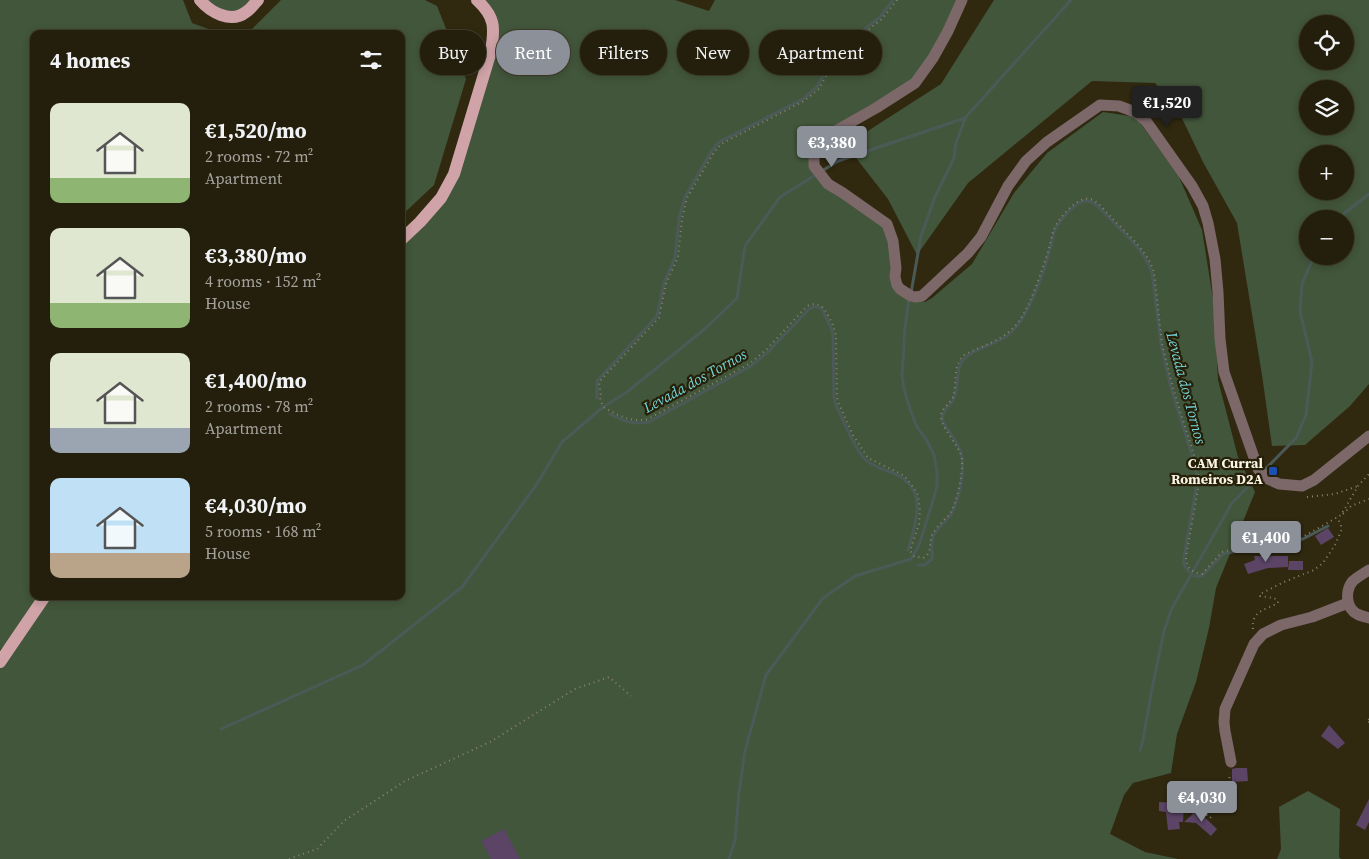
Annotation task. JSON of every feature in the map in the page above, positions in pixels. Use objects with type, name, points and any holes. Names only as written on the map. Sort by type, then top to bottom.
[{"type":"main road","points":[[200,0],[209,10],[233,17],[246,13],[258,0]]},
{"type":"main road","points":[[405,236],[441,198],[454,174],[491,51],[494,34],[488,10],[477,0]]},
{"type":"main road","points":[[0,662],[42,600]]},
{"type":"street","points":[[962,0],[933,58],[915,83],[818,143],[814,157],[814,166],[828,184],[887,224],[893,241],[895,277],[900,289],[907,295],[922,296],[968,253],[981,237],[1012,180],[1026,161],[1046,142],[1100,105],[1119,106],[1135,112],[1146,121],[1192,186],[1203,206],[1214,259],[1224,372],[1258,469],[1268,479],[1279,484],[1302,486],[1314,480],[1369,436]]},
{"type":"street","points":[[1369,570],[1352,583],[1347,597],[1348,603],[1357,614],[1369,618]]},
{"type":"street","points":[[1231,762],[1224,722],[1225,709],[1254,644],[1263,634],[1281,624],[1312,616],[1348,603]]},
{"type":"path","points":[[896,0],[882,19],[848,46],[834,61],[819,89],[804,101],[721,144],[714,152],[687,198],[682,220],[678,257],[666,284],[658,318],[599,382],[603,407],[630,420],[648,419],[749,364],[767,349],[808,306],[820,305],[824,307],[835,330],[838,402],[853,435],[868,458],[901,474],[911,482],[920,502],[920,510],[917,531],[910,551],[918,558],[926,557],[933,534],[950,513],[957,494],[960,477],[962,460],[959,449],[942,424],[941,416],[952,398],[959,362],[966,354],[1002,336],[1016,325],[1028,306],[1047,256],[1054,229],[1074,204],[1082,199],[1090,199],[1099,204],[1144,253],[1150,261],[1154,272],[1162,344],[1173,388],[1198,468],[1199,482],[1186,557],[1186,564],[1192,572],[1202,574],[1222,552],[1254,544],[1299,539],[1337,517],[1351,506],[1369,499]]},
{"type":"path","points":[[1341,514],[1369,474]]},
{"type":"path","points":[[1263,634],[1261,630],[1254,633],[1253,619],[1257,614],[1278,603],[1278,601],[1274,598],[1259,595],[1314,570],[1323,563],[1342,531],[1337,517]]},
{"type":"path","points":[[289,859],[317,849],[344,820],[405,781],[490,742],[575,689],[609,677],[631,696]]},
{"type":"path","points":[[1185,806],[1197,806],[1211,818],[1209,805],[1212,792],[1228,790],[1231,762]]},
{"type":"green space","points":[[0,0],[183,0],[192,23],[211,30],[30,30],[30,600],[405,600],[405,235],[454,174],[482,75],[486,75],[486,62],[494,34],[474,0],[675,0],[709,11],[715,0],[962,0],[915,83],[818,143],[814,166],[887,224],[895,277],[917,300],[925,302],[932,298],[972,264],[1014,193],[1047,153],[1103,112],[1136,117],[1179,177],[1202,230],[1214,305],[1218,380],[1238,457],[1255,492],[1216,588],[1196,682],[1177,734],[1171,773],[1133,783],[1124,795],[1110,834],[1145,852],[1178,859],[0,859],[0,659],[28,621],[0,650]]},
{"type":"green space","points":[[200,0],[258,0],[233,17]]},
{"type":"green space","points":[[281,0],[425,0],[437,6],[447,30],[420,30],[420,75],[464,75],[466,79],[434,185],[405,212],[405,30],[251,30]]},
{"type":"green space","points":[[994,0],[1369,0],[1369,384],[1350,406],[1305,445],[1272,446],[1237,223],[1203,162],[1179,112],[1155,83],[1092,81],[968,183],[917,255],[888,199],[846,145],[941,84]]},
{"type":"green space","points":[[1308,791],[1340,809],[1339,857],[1341,859],[1277,859],[1281,849],[1279,807]]},
{"type":"building","points":[[1328,528],[1334,537],[1321,545],[1315,536]]},
{"type":"building","points":[[1254,556],[1288,556],[1288,567],[1268,568],[1248,574],[1244,564],[1255,560]]},
{"type":"building","points":[[1289,561],[1303,561],[1303,570],[1288,570]]},
{"type":"building","points":[[1329,725],[1345,743],[1338,749],[1321,736]]},
{"type":"building","points":[[1247,768],[1248,781],[1232,782],[1232,769]]},
{"type":"building","points":[[1369,799],[1369,822],[1365,830],[1356,825]]},
{"type":"building","points":[[1159,802],[1184,803],[1183,822],[1179,822],[1180,829],[1168,830],[1166,812],[1159,811]]},
{"type":"building","points":[[1197,810],[1217,829],[1211,836],[1196,823],[1184,822]]},
{"type":"building","points":[[504,829],[520,859],[491,859],[481,841]]},
{"type":"waterway","name":"Levada dos Tornos","points":[[597,398],[597,381],[657,316],[664,283],[675,257],[679,219],[685,197],[712,150],[719,142],[803,99],[817,87],[832,59],[846,44],[880,17],[893,0]]},
{"type":"waterway","points":[[221,729],[363,665],[462,587],[537,484],[562,442],[603,407],[627,392],[706,328],[737,298],[745,246],[780,197],[838,161],[965,118],[1071,0]]},
{"type":"waterway","points":[[911,293],[921,236],[935,197],[954,158],[956,143],[965,119]]},
{"type":"waterway","points":[[1349,210],[1369,194]]},
{"type":"waterway","name":"Levada dos Tornos","points":[[918,565],[925,565],[932,559],[933,536],[952,513],[960,490],[963,469],[961,454],[942,417],[944,411],[953,401],[960,365],[967,356],[1011,333],[1028,308],[1040,281],[1057,226],[1074,207],[1079,203],[1088,201],[1099,207],[1133,243],[1145,258],[1152,273],[1161,344],[1171,388],[1196,468],[1197,483],[1184,557],[1184,565],[1189,572]]},
{"type":"waterway","points":[[1140,750],[1164,631],[1172,608],[1232,503],[1296,438],[1306,415],[1312,362],[1300,311],[1302,284],[1310,265]]},
{"type":"waterway","points":[[729,859],[735,840],[745,751],[766,675],[823,598],[855,576],[911,559],[919,545],[937,486],[937,472],[934,455],[917,427],[911,412],[902,376],[909,299]]},
{"type":"waterway","name":"Levada dos Tornos","points":[[610,414],[629,422],[649,422],[751,366],[769,351],[809,309],[819,307],[822,309],[832,330],[835,403],[853,442],[866,460],[877,467],[897,475],[907,482],[913,490],[917,509],[914,530],[908,550]]},
{"type":"waterway","name":"Levada dos Tornos","points":[[1194,576],[1202,576],[1223,554],[1254,547],[1299,541],[1328,526]]},
{"type":"place","name":"CAM Curral Romeiros D2A","points":[[1273,471]]}]
